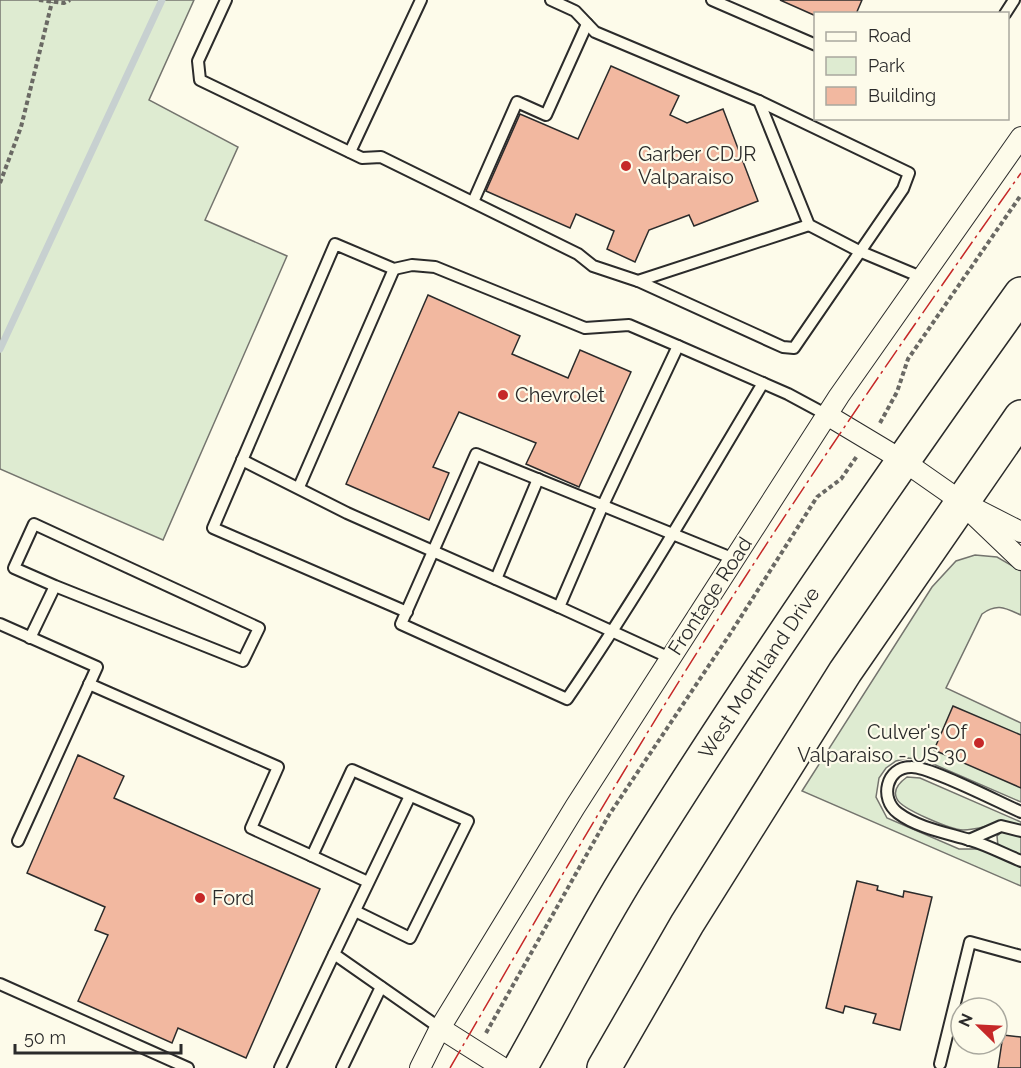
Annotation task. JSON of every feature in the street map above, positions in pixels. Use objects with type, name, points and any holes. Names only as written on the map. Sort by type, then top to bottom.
[{"type":"highway","name":"West Morthland Drive","points":[[520,1068],[633,868],[776,645],[902,460],[1021,294]]},
{"type":"highway","points":[[604,1068],[687,924],[845,672],[1021,417]]},
{"type":"street","name":"Frontage Road","points":[[420,1068],[440,1028],[670,658],[827,415],[921,277],[1021,137]]},
{"type":"street","points":[[827,415],[902,460],[962,502],[1021,532]]},
{"type":"street","points":[[962,502],[1021,560]]},
{"type":"street","points":[[440,1028],[503,1068]]},
{"type":"lane","points":[[226,0],[198,61],[200,80],[362,158],[381,157],[578,254],[593,266],[638,281],[783,347],[794,348],[903,189],[909,173],[759,101],[595,32],[575,11],[551,0]]},
{"type":"lane","points":[[350,152],[421,0]]},
{"type":"lane","points":[[712,0],[814,44]]},
{"type":"lane","points":[[473,202],[518,102],[546,115],[587,24]]},
{"type":"lane","points":[[759,101],[809,225],[859,251],[921,277]]},
{"type":"lane","points":[[638,281],[809,225]]},
{"type":"lane","points":[[407,612],[213,528],[335,244],[394,269],[412,265],[435,267],[585,328],[629,325],[763,383],[827,415]]},
{"type":"lane","points":[[299,487],[394,269]]},
{"type":"lane","points":[[559,607],[603,505],[678,346]]},
{"type":"lane","points":[[734,559],[673,534],[603,505],[476,454],[401,624],[567,699],[613,631],[673,534],[763,383]]},
{"type":"lane","points":[[242,460],[299,487],[346,513],[670,658]]},
{"type":"lane","points":[[496,579],[538,479]]},
{"type":"lane","points":[[34,524],[259,627],[243,661],[55,586],[14,568],[34,524]]},
{"type":"lane","points":[[30,638],[55,586]]},
{"type":"lane","points":[[0,624],[97,667],[18,841]]},
{"type":"lane","points":[[89,684],[278,767],[251,828],[368,882]]},
{"type":"lane","points":[[1021,812],[930,771],[912,766],[899,769],[888,781],[886,795],[891,807],[900,815],[954,838],[969,840],[1021,861]]},
{"type":"lane","points":[[312,856],[352,770],[468,821],[410,938],[355,911]]},
{"type":"lane","points":[[280,1068],[410,795]]},
{"type":"lane","points":[[969,840],[1001,826],[1021,831]]},
{"type":"lane","points":[[940,1064],[970,942],[1021,956]]},
{"type":"lane","points":[[334,954],[440,1028]]},
{"type":"lane","points":[[0,984],[188,1068]]},
{"type":"lane","points":[[342,1068],[381,987]]},
{"type":"path","points":[[39,0],[64,3],[70,0]]},
{"type":"path","points":[[0,183],[21,127],[52,2]]},
{"type":"path","points":[[476,1051],[609,814],[730,634],[817,497],[841,479],[868,440],[897,392],[908,360],[1021,195]]},
{"type":"green space","points":[[0,0],[194,0],[149,100],[238,147],[205,220],[287,256],[163,540],[0,469]]},
{"type":"green space","points":[[975,555],[997,557],[1021,571],[1021,615],[997,608],[982,614],[946,688],[1021,723],[1021,802],[924,760],[908,758],[896,761],[886,768],[879,778],[876,797],[887,818],[959,849],[980,849],[1021,867],[1021,886],[802,791],[932,587],[956,561]]},
{"type":"green space","points":[[907,777],[920,778],[1021,822],[1021,826],[999,823],[963,830],[927,818],[907,808],[897,799],[896,789]]},
{"type":"green space","points":[[1003,831],[1021,836],[1021,857],[998,846],[997,836]]},
{"type":"building","points":[[780,0],[862,0],[857,12],[814,12],[814,15]]},
{"type":"building","points":[[611,66],[679,96],[670,115],[687,123],[723,109],[758,201],[694,226],[689,215],[649,230],[635,262],[607,249],[614,231],[576,214],[570,228],[486,191],[520,114],[578,139]]},
{"type":"building","name":"Chevrolet","points":[[428,295],[520,336],[512,354],[568,378],[580,350],[631,372],[579,487],[526,464],[536,443],[459,412],[433,467],[449,473],[429,520],[346,484]]},
{"type":"building","name":"Culver's Of Valparaiso - US 30","points":[[953,706],[1021,735],[1021,788],[934,750]]},
{"type":"building","name":"Ford","points":[[78,755],[124,776],[114,798],[320,889],[246,1058],[178,1028],[172,1043],[78,1001],[108,935],[95,930],[105,907],[27,873]]},
{"type":"building","points":[[857,881],[878,886],[877,890],[903,897],[904,891],[932,897],[900,1030],[873,1023],[876,1014],[845,1006],[843,1013],[826,1008]]},
{"type":"building","points":[[1009,1036],[1021,1037],[1021,1068],[998,1068],[1000,1056],[1009,1056]]},
{"type":"waterway","points":[[0,349],[162,0]]},
{"type":"power","points":[[450,1068],[550,895],[688,666],[796,499],[1021,173]]},
{"type":"place","name":"Garber CDJR Valparaiso","points":[[626,166]]},
{"type":"place","name":"Chevrolet","points":[[503,395]]},
{"type":"place","name":"Culver's Of Valparaiso - US 30","points":[[979,743]]},
{"type":"place","name":"Ford","points":[[200,898]]}]
